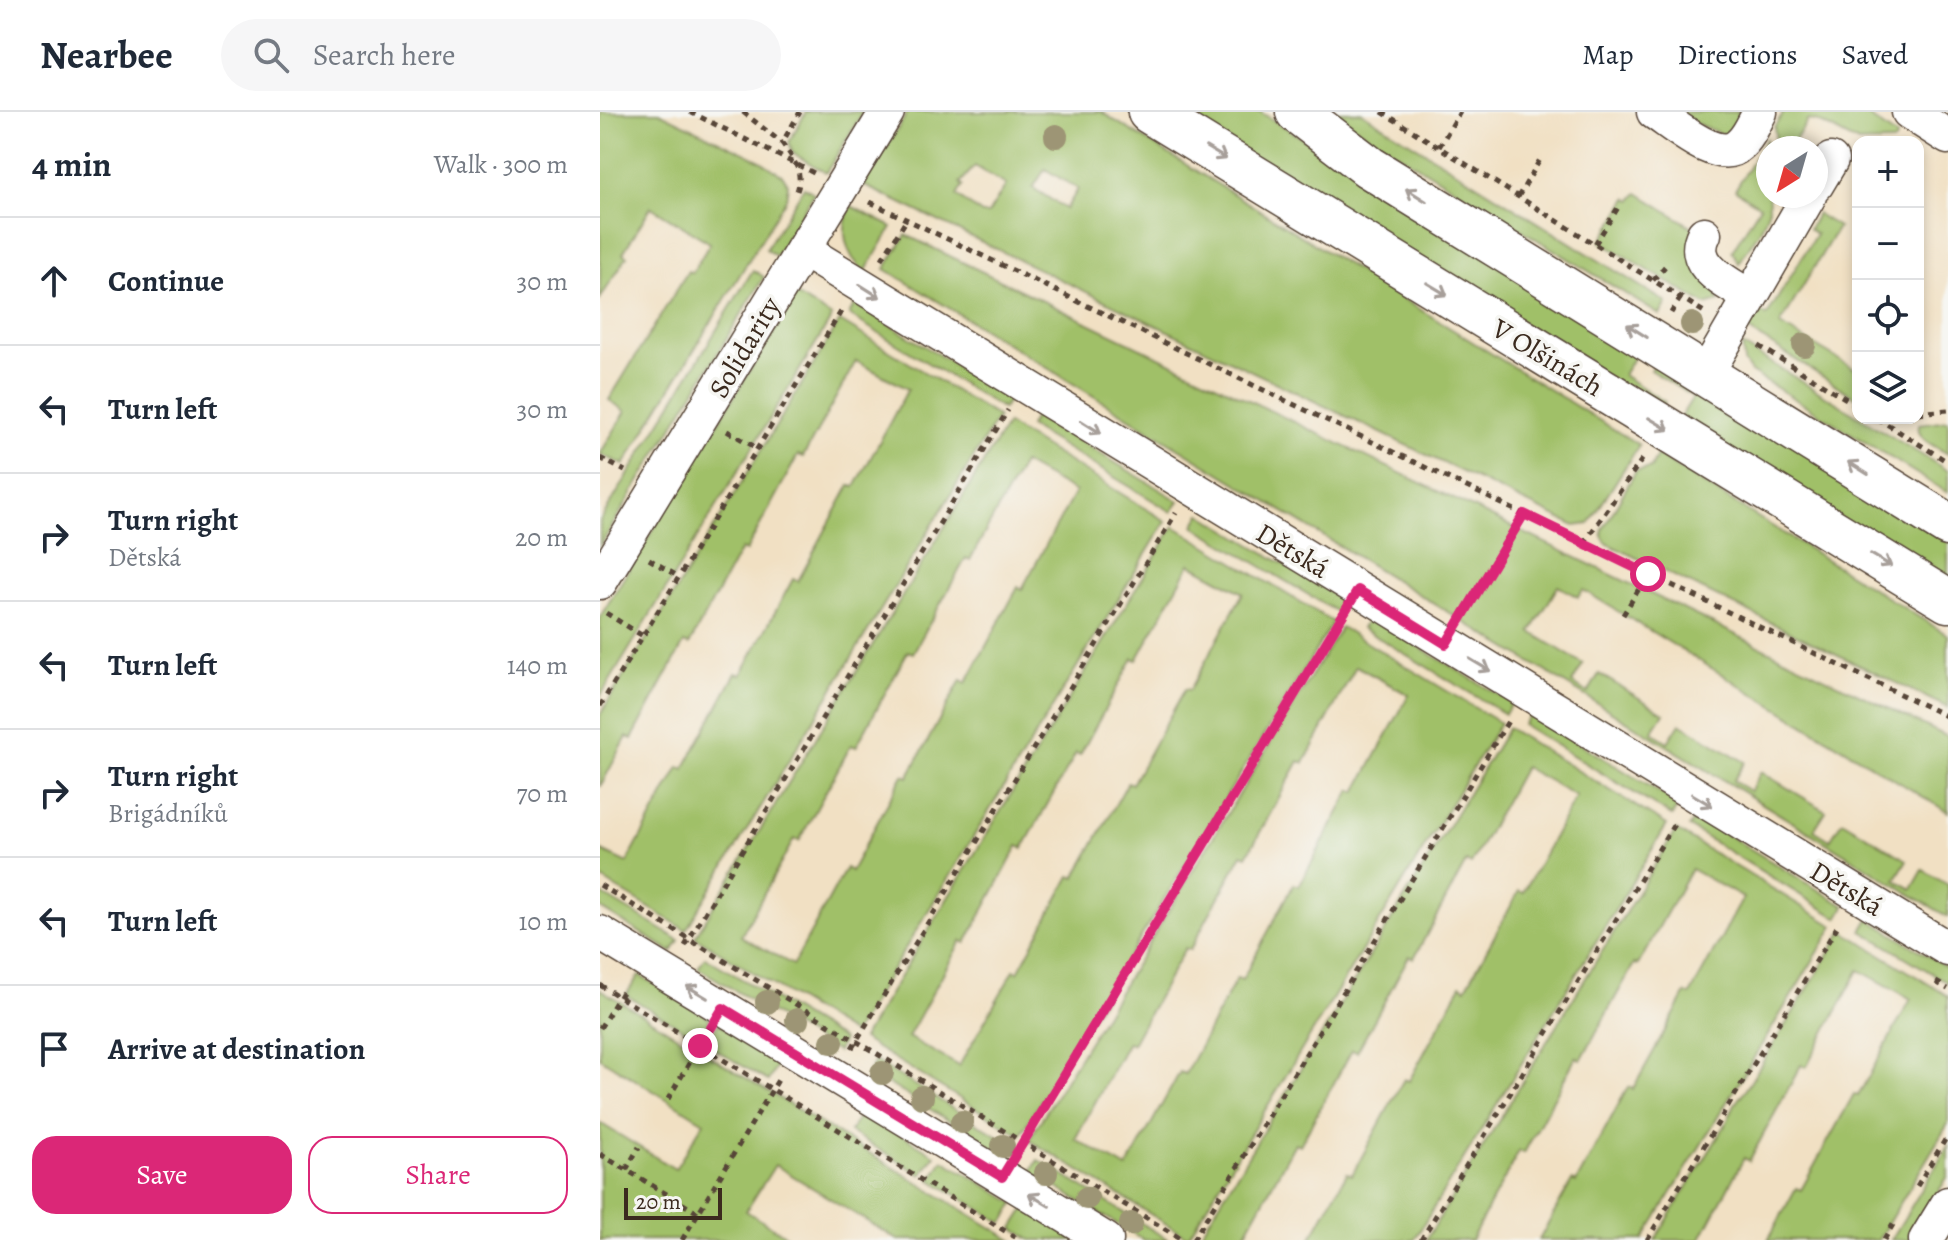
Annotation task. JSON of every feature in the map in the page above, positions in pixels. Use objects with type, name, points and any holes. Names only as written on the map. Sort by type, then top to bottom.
[{"type":"main road","name":"V Olšinách","points":[[1149,112],[1948,601]]},
{"type":"main road","points":[[1297,112],[1369,167],[1948,525]]},
{"type":"street","name":"Solidarity","points":[[600,582],[887,112]]},
{"type":"street","points":[[1654,112],[1707,146],[1724,152],[1739,146],[1760,112]]},
{"type":"street","points":[[1909,112],[1948,137]]},
{"type":"street","points":[[1706,374],[1802,208]]},
{"type":"street","points":[[1704,234],[1699,244],[1702,262],[1750,297]]},
{"type":"street","name":"Dětská","points":[[803,250],[1948,949]]},
{"type":"street","points":[[600,933],[1106,1240]]},
{"type":"street","points":[[1926,1240],[1948,1204]]},
{"type":"path","points":[[690,112],[825,179]]},
{"type":"path","points":[[743,112],[782,143],[797,163],[799,187],[791,201]]},
{"type":"path","points":[[782,143],[800,112]]},
{"type":"path","points":[[1382,112],[1714,318]]},
{"type":"path","points":[[1439,147],[1460,112]]},
{"type":"path","points":[[1518,197],[1541,158]]},
{"type":"path","points":[[869,201],[1948,717]]},
{"type":"path","points":[[1595,244],[1619,206]]},
{"type":"path","points":[[878,265],[907,219]]},
{"type":"path","points":[[600,706],[844,307]]},
{"type":"path","points":[[1757,344],[1852,402]]},
{"type":"path","points":[[600,1028],[619,997],[689,939],[1023,384]]},
{"type":"path","points":[[1924,412],[1948,410]]},
{"type":"path","points":[[1887,424],[1948,462]]},
{"type":"path","points":[[1584,543],[1648,450]]},
{"type":"path","points":[[600,458],[625,471]]},
{"type":"path","points":[[836,1076],[1192,488]]},
{"type":"path","points":[[1446,644],[1524,514]]},
{"type":"path","points":[[1623,615],[1648,574]]},
{"type":"path","points":[[1002,1177],[1358,590]]},
{"type":"path","points":[[600,609],[643,636]]},
{"type":"path","points":[[1193,1240],[1526,693]]},
{"type":"path","points":[[1421,1240],[1692,794]]},
{"type":"path","points":[[600,885],[1183,1240]]},
{"type":"path","points":[[1647,1240],[1857,894]]},
{"type":"path","points":[[600,985],[1020,1240]]},
{"type":"path","points":[[668,1099],[723,1008]]},
{"type":"path","points":[[682,1240],[795,1051]]},
{"type":"path","points":[[626,1170],[639,1147]]},
{"type":"path","points":[[600,1154],[698,1213]]},
{"type":"green space","points":[[600,112],[659,112],[761,161],[783,176],[788,184],[786,199],[624,465],[600,454],[626,411],[609,400],[688,271],[692,273],[710,243],[651,207],[623,253],[627,256],[600,299]]},
{"type":"green space","points":[[806,112],[863,112],[826,173],[793,153],[789,142]]},
{"type":"green space","points":[[908,112],[1101,112],[1639,445],[1589,524],[1575,526],[863,185]],"holes":[[[975,166],[1006,185],[988,214],[982,214],[957,196],[963,185],[960,183]],[[1045,169],[1078,189],[1066,209],[1033,188]]]},
{"type":"green space","points":[[1170,112],[1260,112],[1640,346],[1623,375],[1665,402],[1659,413]]},
{"type":"green space","points":[[1330,112],[1361,112],[1667,303],[1660,315]]},
{"type":"green space","points":[[1668,112],[1745,112],[1729,137]]},
{"type":"green space","points":[[1784,112],[1862,112],[1896,136],[1852,136],[1852,140],[1819,122],[1808,120],[1798,136],[1775,136],[1774,127]]},
{"type":"green space","points":[[1756,155],[1756,203],[1735,190]]},
{"type":"green space","points":[[804,187],[814,193],[776,256],[766,249]]},
{"type":"green space","points":[[1638,193],[1692,227],[1719,301],[1706,305],[1601,242],[1628,198],[1632,200]]},
{"type":"green space","points":[[851,206],[892,227],[865,272],[853,258],[846,242],[845,224]]},
{"type":"green space","points":[[1759,208],[1769,208],[1762,227],[1739,263],[1732,251]]},
{"type":"green space","points":[[1817,214],[1838,227],[1780,325],[1852,367],[1852,395],[1748,330],[1759,312],[1767,316],[1816,234],[1809,229]]},
{"type":"green space","points":[[906,235],[1948,737],[1948,812],[1583,590],[1578,597],[1558,586],[1531,632],[1583,664],[1572,683],[1588,693],[1599,674],[1664,713],[1652,732],[1668,742],[1680,723],[1745,762],[1733,781],[1750,791],[1761,772],[1826,811],[1814,830],[1830,840],[1842,821],[1907,860],[1895,880],[1912,889],[1923,870],[1948,885],[1948,917],[885,269]]},
{"type":"green space","points":[[753,270],[764,277],[600,546],[600,521]]},
{"type":"green space","points":[[796,295],[832,317],[600,697],[600,617]]},
{"type":"green space","points":[[855,304],[1010,398],[1003,409],[849,315]]},
{"type":"green space","points":[[840,321],[998,417],[686,930],[600,878],[600,850],[627,863],[679,767],[684,769],[736,673],[741,675],[793,579],[798,581],[850,485],[855,487],[908,389],[856,361],[803,457],[798,455],[746,551],[741,549],[689,645],[684,643],[632,739],[627,737],[600,787],[600,715]]},
{"type":"green space","points":[[1742,345],[1852,412],[1852,424],[1871,424],[1948,471],[1948,493],[1751,372],[1744,362]]},
{"type":"green space","points":[[1658,358],[1948,537],[1948,591],[1676,424],[1693,397],[1650,370]]},
{"type":"green space","points":[[1036,415],[1179,501],[1172,512],[1029,426]]},
{"type":"green space","points":[[1948,420],[1948,454],[1920,434],[1919,424]]},
{"type":"green space","points":[[1007,424],[1166,521],[853,1034],[695,937]],"holes":[[[1023,463],[1075,492],[1022,589],[1018,587],[966,683],[961,680],[908,777],[903,775],[851,871],[846,868],[793,965],[741,936],[794,839],[799,841],[851,745],[856,747],[908,651],[913,653],[966,558],[970,560]]]},
{"type":"green space","points":[[1657,455],[1948,635],[1948,708],[1606,543],[1602,536],[1603,529],[1636,471],[1651,468]]},
{"type":"green space","points":[[1201,514],[1344,601],[1337,612],[1194,526]]},
{"type":"green space","points":[[1174,526],[1333,622],[1020,1135],[862,1039]],"holes":[[[1190,564],[1243,593],[1190,690],[1185,689],[1132,784],[1128,782],[1075,878],[1070,876],[1018,972],[1014,970],[959,1066],[908,1037],[961,941],[966,943],[1018,846],[1023,848],[1076,753],[1080,755],[1133,658],[1137,660]]]},
{"type":"green space","points":[[1369,617],[1512,703],[1505,714],[1362,628]]},
{"type":"green space","points":[[1341,627],[1500,723],[1188,1237],[1029,1140]],"holes":[[[1356,666],[1409,695],[1356,792],[1351,790],[1299,886],[1294,884],[1242,980],[1237,978],[1185,1074],[1180,1072],[1127,1168],[1075,1139],[1128,1042],[1132,1044],[1185,948],[1190,950],[1242,854],[1247,856],[1299,761],[1304,763]]]},
{"type":"green space","points":[[1530,714],[1679,804],[1672,816],[1523,725]]},
{"type":"green space","points":[[1508,728],[1667,825],[1414,1240],[1310,1240],[1347,1173],[1352,1175],[1404,1079],[1409,1081],[1461,985],[1466,988],[1519,891],[1523,893],[1576,796],[1524,767],[1471,864],[1466,862],[1414,958],[1409,956],[1357,1052],[1352,1050],[1300,1145],[1295,1143],[1242,1240],[1197,1240]]},
{"type":"green space","points":[[1696,816],[1845,906],[1838,918],[1689,827]]},
{"type":"green space","points":[[1676,830],[1834,926],[1643,1240],[1539,1240],[1572,1181],[1576,1183],[1628,1087],[1633,1089],[1686,993],[1690,995],[1743,898],[1691,869],[1581,1060],[1576,1057],[1524,1153],[1519,1151],[1471,1240],[1426,1240]]},
{"type":"green space","points":[[600,893],[679,940],[672,952],[600,908]]},
{"type":"green space","points":[[1869,919],[1948,968],[1948,983],[1862,931]]},
{"type":"green space","points":[[1843,931],[1948,996],[1948,1124],[1878,1240],[1768,1240],[1796,1188],[1801,1190],[1854,1094],[1858,1096],[1911,999],[1859,970],[1806,1067],[1801,1065],[1749,1161],[1744,1158],[1700,1240],[1655,1240],[1735,1104]]},
{"type":"green space","points":[[705,957],[843,1040],[837,1052],[698,968]]},
{"type":"green space","points":[[639,975],[710,1018],[698,1038],[626,995]]},
{"type":"green space","points":[[600,989],[1012,1240],[898,1240],[775,1165],[746,1211],[793,1240],[600,1240],[600,1123],[675,1169],[704,1122],[600,1058]]},
{"type":"green space","points":[[718,1024],[780,1061],[768,1081],[706,1044]]},
{"type":"green space","points":[[875,1061],[1013,1145],[1007,1156],[869,1072]]},
{"type":"green space","points":[[862,1111],[935,1155],[922,1175],[850,1132]]},
{"type":"green space","points":[[1948,1146],[1948,1176],[1909,1240],[1891,1240]]},
{"type":"green space","points":[[943,1160],[1015,1203],[1003,1223],[931,1180]]},
{"type":"green space","points":[[1038,1160],[1169,1240],[1144,1240],[1031,1172]]},
{"type":"green space","points":[[1025,1209],[1076,1240],[1031,1240],[1013,1228]]},
{"type":"route","points":[[700,1046],[723,1008],[1002,1177],[1358,590],[1446,644],[1524,514],[1648,574]]}]
